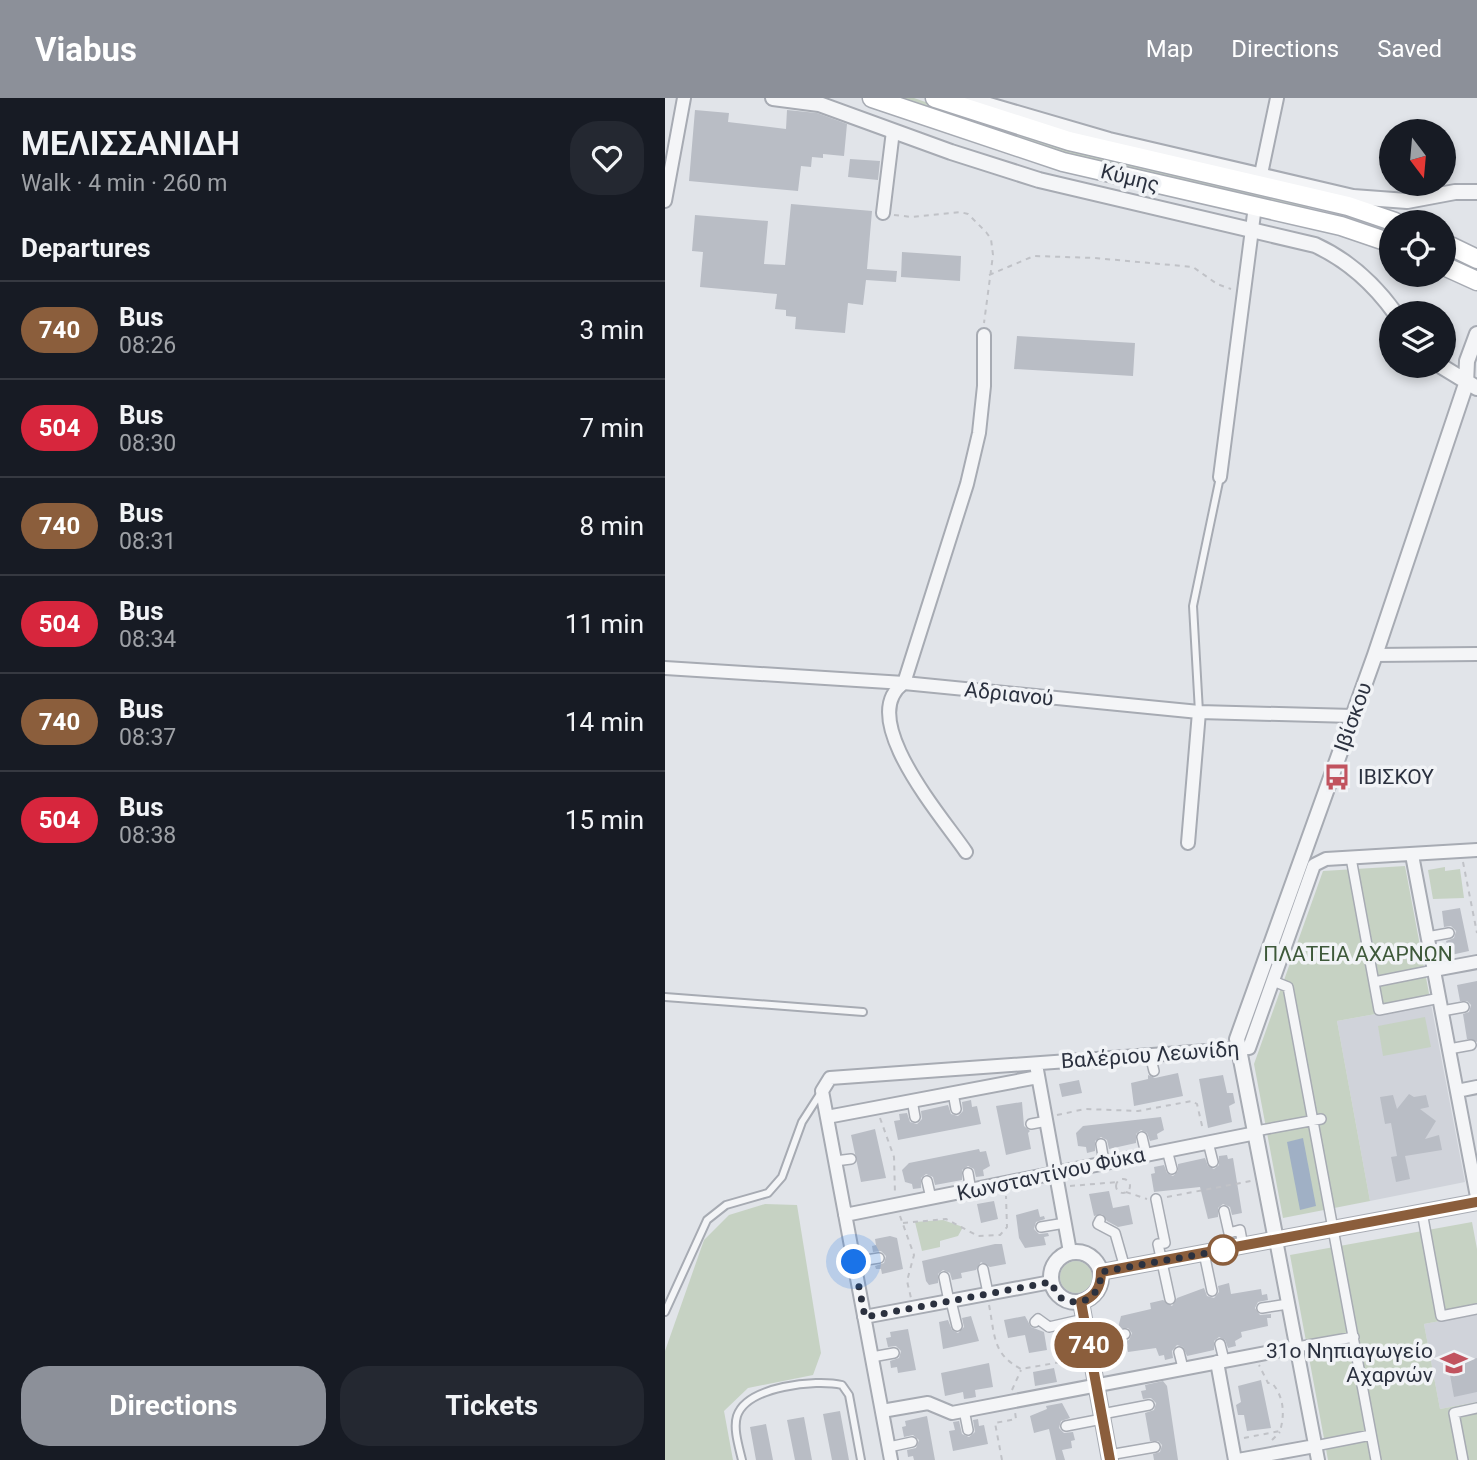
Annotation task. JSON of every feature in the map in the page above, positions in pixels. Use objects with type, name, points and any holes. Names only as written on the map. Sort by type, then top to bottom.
[{"type":"main road","name":"Κύμης","points":[[872,98],[1063,162],[1341,226],[1379,239]]},
{"type":"main road","name":"Κύμης","points":[[935,98],[1069,141],[1348,206],[1379,217]]},
{"type":"main road","points":[[1456,248],[1477,258]]},
{"type":"main road","points":[[1456,272],[1477,281]]},
{"type":"street","points":[[665,201],[684,98]]},
{"type":"street","points":[[773,98],[819,104],[1039,180],[1298,240],[1333,253],[1386,301]]},
{"type":"street","points":[[965,98],[1109,141],[1381,201],[1477,192]]},
{"type":"street","points":[[1261,174],[1277,98]]},
{"type":"street","points":[[883,213],[893,131]]},
{"type":"street","points":[[1220,477],[1255,206]]},
{"type":"street","name":"Ιβίσκου","points":[[1472,386],[1467,361],[1477,334]]},
{"type":"street","points":[[967,852],[910,771],[894,741],[889,705],[896,688],[904,683],[967,484],[979,433],[984,386],[984,335]]},
{"type":"street","name":"Ιβίσκου","points":[[1239,1049],[1237,1039],[1477,371]]},
{"type":"street","points":[[1456,376],[1472,386]]},
{"type":"street","points":[[1374,655],[1477,654]]},
{"type":"street","name":"Αδριανού","points":[[665,668],[904,683],[1199,712],[1353,716]]},
{"type":"street","points":[[1188,843],[1199,712]]},
{"type":"street","name":"Βαλέριου Λεωνίδη","points":[[823,1088],[830,1078],[1037,1070],[1150,1055],[1239,1049],[1251,1045],[1312,869],[1326,859],[1477,850]]},
{"type":"street","points":[[1101,1272],[1422,1212],[1477,1199],[1471,1137],[1457,1091],[1412,855]]},
{"type":"street","points":[[1351,858],[1379,1010],[1440,998]]},
{"type":"street","points":[[1427,937],[1449,933]]},
{"type":"street","points":[[1374,982],[1477,962]]},
{"type":"street","points":[[1273,981],[1288,987],[1317,1120],[1333,1229],[1376,1460]]},
{"type":"street","points":[[1442,1011],[1464,1007]]},
{"type":"street","points":[[1449,1049],[1471,1045]]},
{"type":"street","points":[[1239,1049],[1241,1096],[1256,1132],[1318,1460]]},
{"type":"street","points":[[1150,1055],[1154,1070]]},
{"type":"street","points":[[827,1116],[953,1093],[1037,1070],[1070,1252]]},
{"type":"street","points":[[1457,1091],[1477,1087]]},
{"type":"street","points":[[823,1088],[891,1460]]},
{"type":"street","points":[[953,1093],[956,1109]]},
{"type":"street","points":[[912,1100],[915,1117]]},
{"type":"street","points":[[1031,1124],[1046,1120]]},
{"type":"street","points":[[1256,1132],[1317,1120]]},
{"type":"street","name":"Κωνσταντίνου Φύκα","points":[[845,1214],[1256,1132]]},
{"type":"street","points":[[1142,1137],[1146,1154]]},
{"type":"street","points":[[1207,1142],[1213,1162]]},
{"type":"street","points":[[1101,1144],[1104,1162]]},
{"type":"street","points":[[1167,1150],[1173,1169]]},
{"type":"street","points":[[835,1161],[851,1158]]},
{"type":"street","points":[[968,1173],[971,1191]]},
{"type":"street","points":[[927,1181],[931,1198]]},
{"type":"street","points":[[1156,1199],[1165,1243],[1158,1244],[1170,1299]]},
{"type":"street","points":[[1224,1211],[1229,1233],[1240,1230],[1243,1246]]},
{"type":"street","points":[[1422,1212],[1441,1315],[1477,1309]]},
{"type":"street","points":[[1100,1220],[1098,1224],[1115,1233],[1125,1268]]},
{"type":"street","points":[[1041,1227],[1065,1223]]},
{"type":"street","points":[[1070,1252],[1087,1254],[1094,1258],[1101,1272],[1099,1288],[1088,1300],[1081,1302],[1058,1296],[1051,1282],[1055,1263],[1070,1252]]},
{"type":"street","points":[[1204,1253],[1212,1291]]},
{"type":"street","points":[[854,1262],[879,1258]]},
{"type":"street","points":[[983,1269],[988,1294]]},
{"type":"street","points":[[944,1277],[957,1326]]},
{"type":"street","points":[[865,1317],[1051,1282]]},
{"type":"street","points":[[1081,1302],[1110,1457],[1155,1447]]},
{"type":"street","points":[[1262,1308],[1289,1304]]},
{"type":"street","points":[[1035,1322],[1038,1319],[1049,1327],[1084,1319]]},
{"type":"street","points":[[1088,1341],[1125,1334]]},
{"type":"street","points":[[882,1411],[928,1403],[952,1413],[970,1405],[1013,1401],[1354,1337]]},
{"type":"street","points":[[1220,1344],[1220,1361],[1231,1410],[1232,1441],[1239,1460],[1371,1435]]},
{"type":"street","points":[[1179,1352],[1183,1368]]},
{"type":"street","points":[[872,1357],[894,1353]]},
{"type":"street","points":[[968,1430],[970,1405]]},
{"type":"street","points":[[1066,1426],[1149,1405]]},
{"type":"street","points":[[1463,1460],[1454,1413],[1477,1408]]},
{"type":"street","points":[[889,1447],[912,1442]]},
{"type":"lane","points":[[1199,712],[1193,606],[1220,477]]},
{"type":"lane","points":[[665,998],[863,1012]]},
{"type":"lane","points":[[665,1312],[707,1220],[726,1206],[768,1193],[782,1177],[802,1122],[823,1088]]},
{"type":"lane","points":[[742,1460],[736,1419],[743,1405],[761,1392],[826,1381],[842,1385],[849,1395],[861,1460]]},
{"type":"path","points":[[883,213],[912,217],[950,212],[968,214],[991,239],[993,255],[984,335]]},
{"type":"path","points":[[989,275],[1034,256],[1105,258],[1193,268],[1223,287],[1242,291]]},
{"type":"path","points":[[1460,851],[1477,933]]},
{"type":"path","points":[[1046,1120],[1076,1110],[1137,1111],[1192,1101],[1197,1104],[1207,1142]]},
{"type":"path","points":[[1118,1182],[1118,1190],[1143,1199],[1156,1199],[1265,1177]]},
{"type":"path","points":[[1058,1185],[1085,1186],[1118,1182],[1122,1179],[1128,1181],[1129,1188],[1126,1192]]},
{"type":"path","points":[[902,1223],[946,1219],[978,1236],[1000,1235],[1005,1231],[1008,1221],[1005,1184]]},
{"type":"path","points":[[988,1294],[999,1354],[1021,1369],[1091,1356]]},
{"type":"path","points":[[1232,1441],[1280,1431],[1283,1415],[1279,1394],[1272,1383],[1268,1384],[1255,1354]]},
{"type":"path","points":[[1002,1460],[995,1423],[1016,1419],[1013,1383],[1021,1369]]},
{"type":"shaded area","points":[[1431,1004],[1465,1182],[1370,1201],[1337,1021]]},
{"type":"shaded area","name":"31ο Νηπιαγωγείο Αχαρνών","points":[[1477,1314],[1477,1402],[1440,1409],[1424,1324]]},
{"type":"green space","points":[[894,98],[914,98],[992,125],[1309,203],[1307,211],[1066,156]]},
{"type":"green space","name":"ΠΛΑΤΕΙΑ ΑΧΑΡΝΩΝ","points":[[1405,866],[1431,1004],[1337,1021],[1370,1201],[1283,1218],[1254,1064],[1323,871]]},
{"type":"green space","points":[[1445,867],[1445,871],[1460,869],[1464,898],[1433,899],[1428,870]]},
{"type":"green space","points":[[1425,1017],[1431,1047],[1383,1056],[1378,1026]]},
{"type":"green space","points":[[765,1204],[797,1205],[821,1353],[813,1375],[748,1388],[724,1411],[733,1460],[665,1460],[665,1351],[704,1240],[729,1215]]},
{"type":"green space","points":[[943,1220],[963,1227],[958,1236],[940,1241],[940,1247],[922,1251],[915,1222]]},
{"type":"green space","points":[[1472,1222],[1477,1249],[1477,1314],[1424,1324],[1440,1409],[1477,1402],[1477,1460],[1328,1460],[1290,1255]]},
{"type":"green space","points":[[1076,1261],[1087,1266],[1092,1277],[1087,1288],[1076,1293],[1065,1288],[1060,1277],[1065,1266]]},
{"type":"water","points":[[1303,1138],[1316,1206],[1300,1210],[1287,1142]]},
{"type":"building","points":[[695,110],[729,113],[728,122],[786,129],[787,110],[817,113],[847,124],[844,156],[823,154],[823,158],[812,157],[811,167],[801,166],[798,191],[689,181]]},
{"type":"building","points":[[850,159],[880,161],[878,180],[848,177]]},
{"type":"building","points":[[791,204],[872,211],[867,269],[897,271],[896,282],[866,280],[863,305],[848,303],[845,333],[795,329],[796,317],[786,316],[786,310],[775,309],[777,294],[700,287],[703,252],[692,251],[695,215],[768,221],[764,264],[785,265]]},
{"type":"building","points":[[902,252],[961,256],[960,281],[901,277]]},
{"type":"building","points":[[1017,336],[1135,343],[1133,376],[1014,369]]},
{"type":"building","points":[[1460,908],[1469,951],[1451,955],[1446,941],[1454,938],[1456,931],[1451,926],[1444,927],[1442,911]]},
{"type":"building","points":[[1477,981],[1477,1042],[1467,1039],[1463,1014],[1469,1012],[1471,1005],[1467,1001],[1460,1001],[1457,985]]},
{"type":"building","points":[[1178,1073],[1183,1096],[1134,1106],[1131,1083],[1148,1079],[1148,1075],[1155,1078]]},
{"type":"building","points":[[1223,1075],[1227,1093],[1233,1093],[1235,1103],[1229,1106],[1232,1122],[1208,1128],[1199,1079]]},
{"type":"building","points":[[1079,1080],[1082,1093],[1062,1097],[1059,1084]]},
{"type":"building","points":[[1409,1094],[1414,1097],[1426,1095],[1429,1107],[1420,1109],[1436,1121],[1425,1139],[1439,1135],[1442,1150],[1405,1156],[1410,1179],[1396,1182],[1391,1157],[1397,1156],[1391,1123],[1385,1124],[1380,1097],[1393,1095],[1397,1109]]},
{"type":"building","points":[[971,1100],[972,1107],[977,1106],[981,1124],[898,1140],[894,1121],[900,1120],[899,1114],[907,1113],[910,1122],[917,1124],[922,1119],[921,1111],[948,1105],[951,1114],[958,1116],[963,1111],[962,1102]]},
{"type":"building","points":[[1022,1102],[1024,1126],[1030,1131],[1028,1133],[1031,1149],[1006,1155],[996,1106]]},
{"type":"building","points":[[1161,1117],[1164,1130],[1157,1134],[1158,1139],[1150,1141],[1147,1133],[1141,1130],[1136,1134],[1136,1143],[1109,1149],[1107,1140],[1101,1137],[1095,1141],[1095,1151],[1087,1153],[1086,1147],[1078,1146],[1076,1133],[1083,1126]]},
{"type":"building","points":[[875,1129],[886,1178],[861,1182],[851,1135]]},
{"type":"building","points":[[979,1149],[980,1152],[986,1151],[990,1166],[983,1170],[984,1176],[976,1177],[974,1169],[968,1166],[962,1170],[962,1180],[935,1185],[933,1177],[926,1174],[921,1178],[921,1188],[913,1189],[912,1184],[905,1182],[902,1170],[909,1163]]},
{"type":"building","points":[[1227,1155],[1228,1159],[1233,1158],[1242,1213],[1232,1215],[1230,1207],[1223,1204],[1218,1208],[1218,1217],[1208,1219],[1200,1187],[1154,1192],[1151,1174],[1155,1173],[1154,1167],[1164,1165],[1167,1173],[1173,1176],[1178,1171],[1178,1164],[1205,1158],[1208,1166],[1214,1169],[1219,1165],[1219,1156]]},
{"type":"building","points":[[1109,1191],[1113,1208],[1129,1205],[1133,1224],[1118,1227],[1107,1221],[1102,1214],[1094,1216],[1089,1194]]},
{"type":"building","points":[[994,1201],[998,1219],[981,1223],[977,1204]]},
{"type":"building","points":[[1038,1209],[1040,1217],[1044,1216],[1045,1219],[1036,1222],[1034,1229],[1039,1234],[1048,1233],[1049,1236],[1044,1237],[1046,1245],[1025,1248],[1019,1238],[1016,1215]]},
{"type":"building","points":[[890,1236],[897,1238],[903,1269],[882,1274],[881,1269],[876,1269],[875,1266],[884,1263],[886,1256],[881,1251],[873,1252],[872,1246],[876,1245],[875,1239]]},
{"type":"building","points":[[1002,1244],[1006,1264],[990,1267],[981,1262],[976,1270],[961,1273],[962,1278],[952,1280],[950,1273],[943,1270],[938,1274],[938,1283],[929,1285],[926,1281],[922,1261]]},
{"type":"building","points":[[1229,1283],[1231,1294],[1261,1289],[1262,1295],[1267,1294],[1268,1300],[1258,1302],[1255,1308],[1260,1315],[1271,1314],[1271,1318],[1267,1318],[1268,1326],[1241,1332],[1242,1337],[1235,1341],[1236,1346],[1228,1348],[1225,1340],[1219,1337],[1214,1341],[1214,1350],[1187,1356],[1183,1347],[1177,1345],[1172,1351],[1173,1358],[1165,1360],[1164,1355],[1159,1356],[1156,1348],[1128,1352],[1127,1345],[1122,1346],[1121,1342],[1129,1340],[1132,1333],[1128,1328],[1118,1328],[1121,1316],[1151,1309],[1150,1303],[1163,1300],[1172,1306],[1177,1298],[1204,1288],[1207,1296],[1214,1298],[1219,1292],[1218,1286]]},
{"type":"building","points":[[971,1316],[979,1341],[943,1349],[939,1322],[948,1320],[952,1330],[958,1333],[964,1327],[962,1318]]},
{"type":"building","points":[[1025,1316],[1031,1327],[1044,1332],[1047,1350],[1029,1353],[1025,1335],[1008,1338],[1004,1320]]},
{"type":"building","points":[[908,1329],[916,1370],[898,1373],[897,1367],[891,1368],[890,1361],[899,1358],[901,1351],[896,1346],[888,1347],[886,1338],[891,1337],[890,1332]]},
{"type":"building","points":[[1477,1358],[1477,1392],[1454,1397],[1448,1364]]},
{"type":"building","points":[[989,1363],[993,1387],[975,1390],[976,1397],[971,1398],[964,1399],[963,1392],[945,1396],[941,1373]]},
{"type":"building","points":[[1054,1368],[1057,1382],[1035,1386],[1033,1372]]},
{"type":"building","points":[[1261,1380],[1271,1428],[1247,1431],[1244,1415],[1238,1415],[1236,1405],[1241,1402],[1238,1386]]},
{"type":"building","points":[[1163,1381],[1167,1386],[1178,1460],[1154,1460],[1153,1454],[1160,1452],[1162,1445],[1158,1441],[1150,1441],[1145,1413],[1154,1410],[1156,1403],[1151,1398],[1143,1399],[1141,1391],[1146,1390],[1145,1385]]},
{"type":"building","points":[[1062,1403],[1070,1418],[1061,1421],[1059,1428],[1064,1433],[1073,1432],[1075,1440],[1071,1441],[1072,1448],[1062,1450],[1065,1460],[1056,1460],[1049,1429],[1034,1433],[1030,1416],[1047,1409],[1046,1406]]},
{"type":"building","points":[[840,1411],[849,1460],[832,1460],[823,1414]]},
{"type":"building","points":[[927,1416],[935,1460],[914,1460],[913,1456],[908,1457],[907,1450],[916,1448],[919,1440],[913,1435],[904,1437],[902,1427],[906,1426],[905,1421]]},
{"type":"building","points":[[804,1417],[812,1460],[795,1460],[787,1420]]},
{"type":"building","points":[[978,1419],[979,1426],[984,1425],[988,1444],[953,1451],[949,1431],[955,1430],[953,1422],[959,1421],[962,1434],[969,1437],[975,1432],[973,1420]]},
{"type":"building","points":[[766,1424],[773,1460],[756,1460],[750,1427]]},
{"type":"bus line","name":"740","points":[[1110,1460],[1081,1302],[1095,1294],[1099,1288],[1101,1272],[1477,1202]]},
{"type":"place","name":"ΙΒΙΣΚΟΥ","points":[[1337,777]]},
{"type":"place","name":"31ο Νηπιαγωγείο Αχαρνών","points":[[1454,1363]]},
{"type":"route","points":[[854,1262],[865,1317],[1051,1282],[1058,1296],[1065,1300],[1081,1302],[1095,1294],[1099,1288],[1101,1272],[1223,1250]]}]
